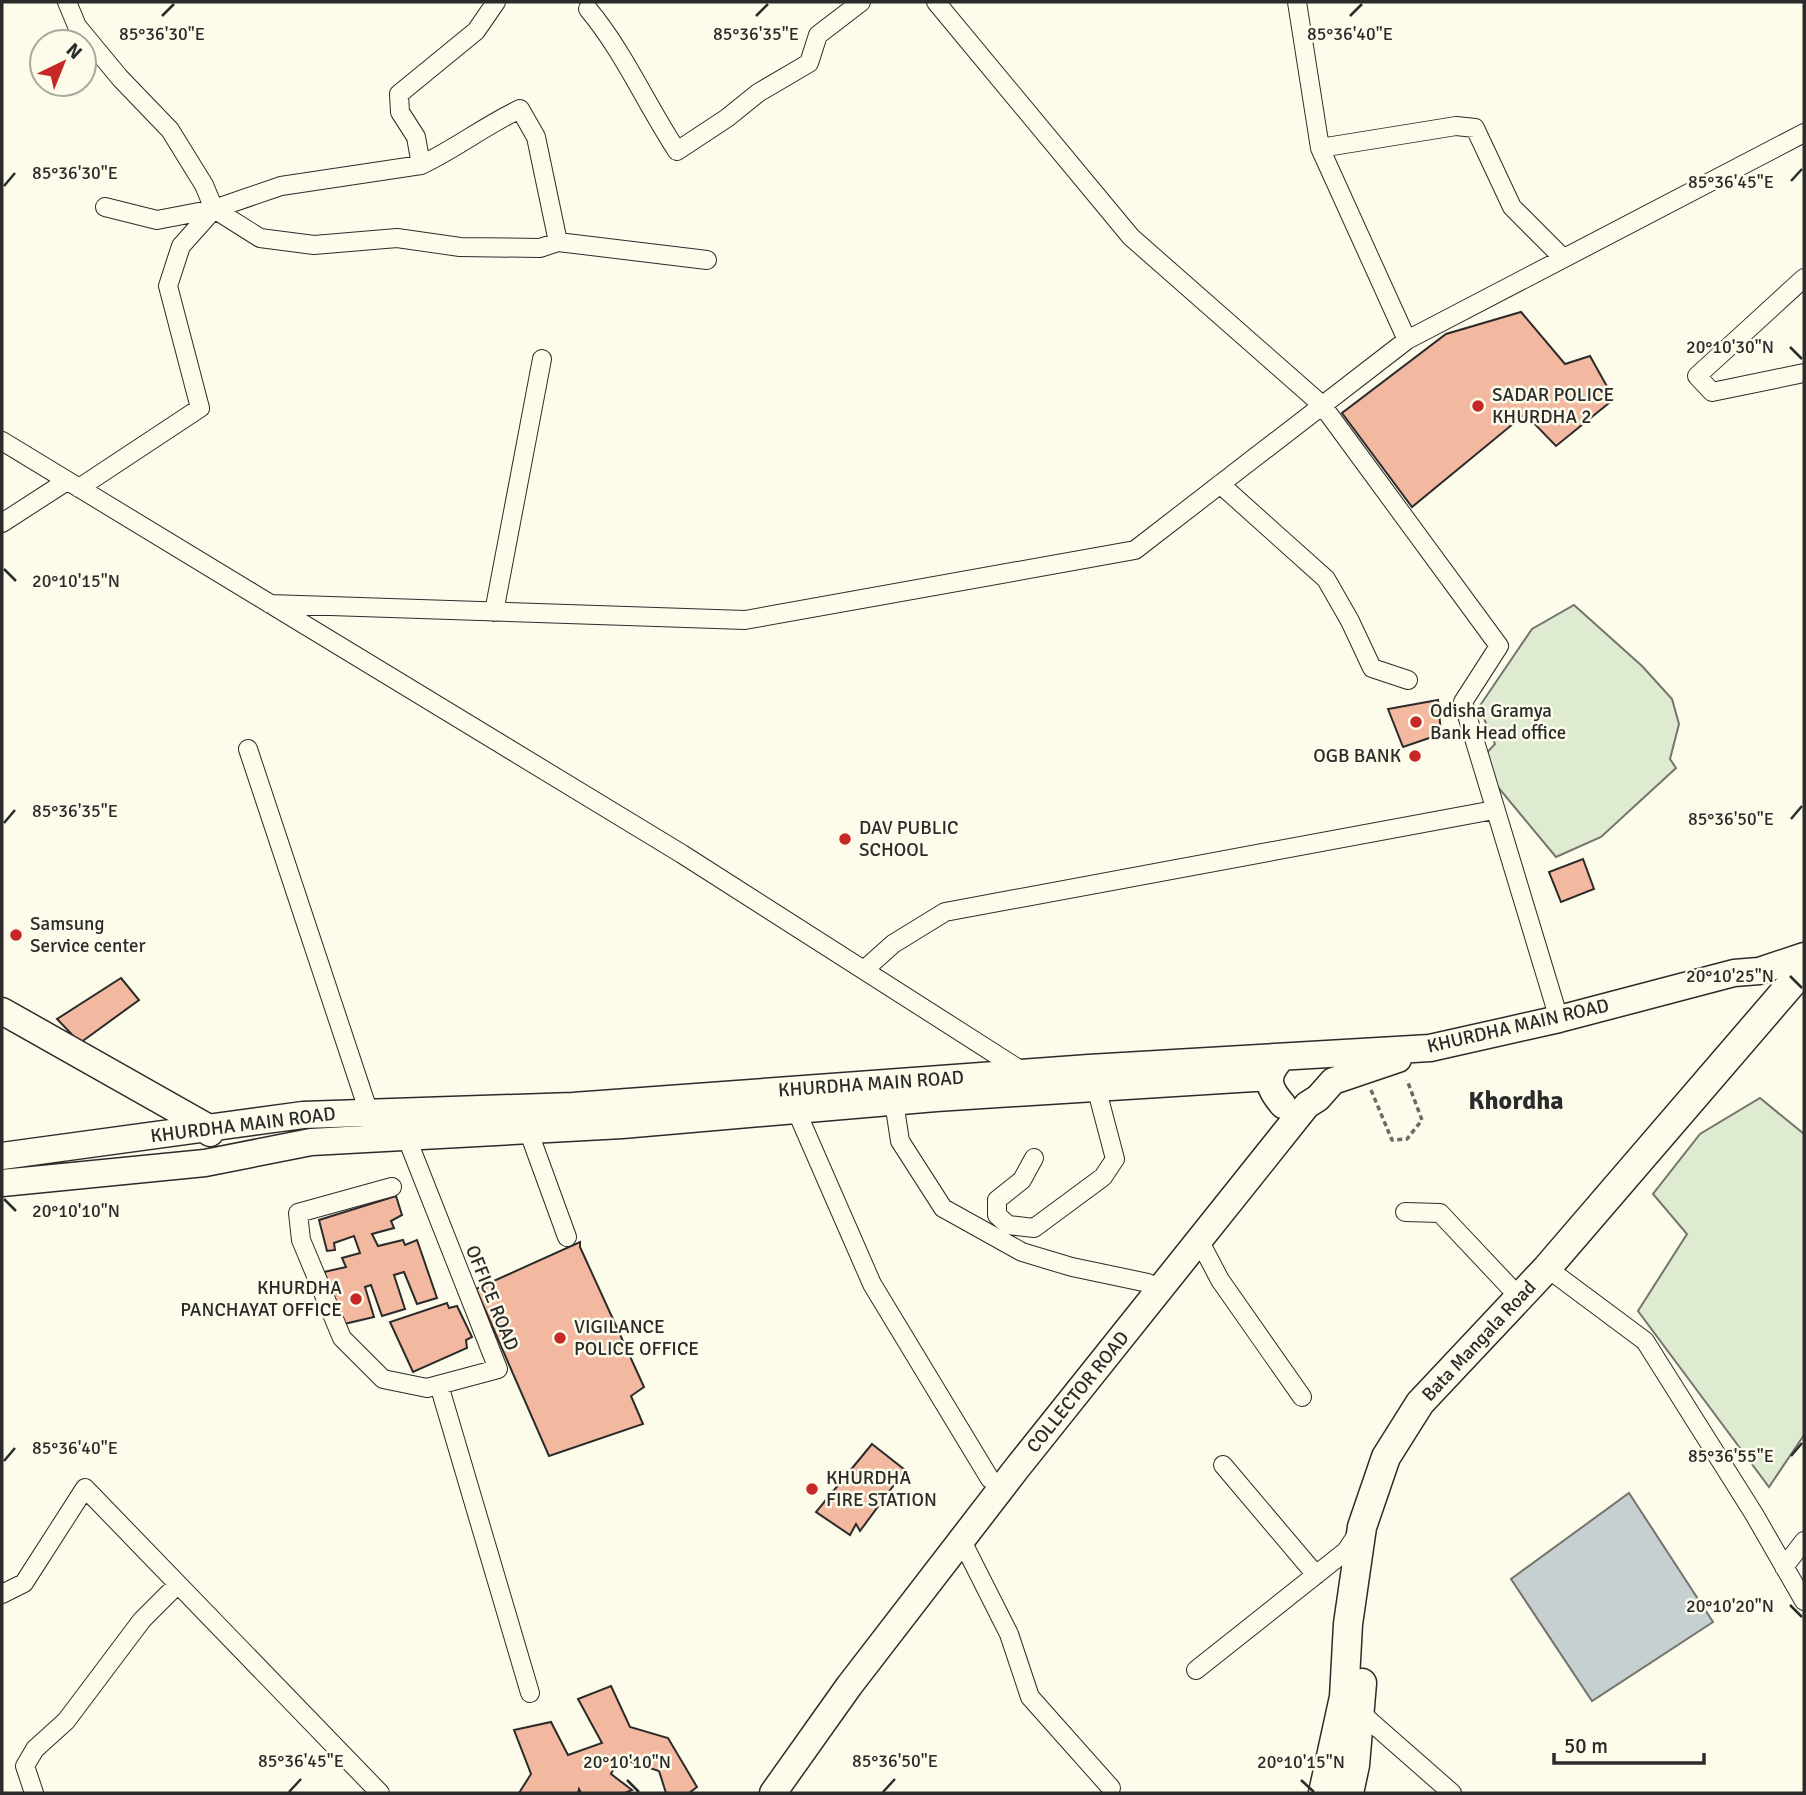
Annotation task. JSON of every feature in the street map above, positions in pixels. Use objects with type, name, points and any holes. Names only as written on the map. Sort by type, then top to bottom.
[{"type":"main road","points":[[1734,973],[1797,943],[1804,936]]},
{"type":"main road","points":[[1734,973],[1759,971],[1804,956]]},
{"type":"main road","name":"Bata Mangala Road","points":[[1323,1793],[1352,1704],[1374,1536],[1402,1463],[1437,1414],[1552,1271],[1804,969]]},
{"type":"main road","name":"KHURDHA MAIN ROAD","points":[[2,1157],[303,1115],[573,1106],[1288,1055],[1430,1048],[1559,1019],[1734,973]]},
{"type":"main road","name":"Bata Mangala Road","points":[[1349,1793],[1355,1765],[1348,1624],[1362,1527],[1386,1457],[1420,1404],[1520,1298],[1552,1271],[1804,981]]},
{"type":"main road","points":[[2,1011],[209,1128],[217,1161]]},
{"type":"main road","name":"COLLECTOR ROAD","points":[[773,1793],[990,1479],[1295,1105],[1318,1098],[1333,1081],[1430,1048]]},
{"type":"main road","points":[[1316,1054],[1328,1066],[1333,1081]]},
{"type":"main road","points":[[1288,1055],[1276,1064],[1270,1077],[1271,1092],[1295,1105]]},
{"type":"main road","name":"KHURDHA MAIN ROAD","points":[[2,1183],[217,1161],[311,1142],[622,1125],[1096,1087],[1270,1077]]},
{"type":"main road","name":"COLLECTOR ROAD","points":[[752,1793],[916,1588],[962,1541],[1199,1240],[1295,1105]]},
{"type":"street","points":[[67,2],[86,37],[120,78],[170,130],[204,185],[214,209],[260,238],[314,244],[397,238],[460,247],[540,248],[558,242],[707,260]]},
{"type":"street","points":[[421,165],[416,137],[400,112],[399,94],[476,31],[496,2]]},
{"type":"street","points":[[588,9],[610,35],[677,151],[727,118],[758,93],[809,63],[818,36],[861,2]]},
{"type":"street","points":[[936,2],[1131,237],[1322,405],[1499,646],[1463,702],[1559,1019]]},
{"type":"street","points":[[1297,2],[1320,148],[1407,340]]},
{"type":"street","points":[[106,207],[158,220],[214,209],[281,186],[421,165],[454,149],[490,123],[520,108],[536,137],[558,242]]},
{"type":"street","points":[[1320,148],[1456,126],[1475,128],[1512,207],[1563,258]]},
{"type":"street","points":[[270,604],[745,620],[1135,550],[1407,340],[1804,133]]},
{"type":"street","points":[[2,523],[73,485],[200,408],[168,286],[181,246],[214,209]]},
{"type":"street","points":[[1804,278],[1697,376],[1712,392],[1804,373]]},
{"type":"street","points":[[494,612],[542,359]]},
{"type":"street","points":[[2,441],[682,853],[1025,1073]]},
{"type":"street","points":[[1220,484],[1326,579],[1372,668],[1408,680]]},
{"type":"street","points":[[248,749],[369,1113]]},
{"type":"street","points":[[864,970],[893,944],[945,912],[1494,810]]},
{"type":"street","points":[[1034,1158],[1022,1180],[998,1200],[997,1215],[1008,1225],[1034,1228],[1103,1177],[1115,1159],[1096,1087]]},
{"type":"street","points":[[894,1102],[900,1141],[943,1208],[1022,1252],[1072,1267],[1148,1283]]},
{"type":"street","points":[[796,1110],[872,1284],[990,1479]]},
{"type":"street","points":[[528,1130],[567,1237]]},
{"type":"street","name":"OFFICE ROAD","points":[[392,1187],[298,1213],[301,1240],[342,1338],[383,1378],[427,1388],[498,1369],[406,1136]]},
{"type":"street","points":[[1405,1212],[1440,1213],[1520,1298]]},
{"type":"street","points":[[1199,1240],[1220,1280],[1303,1397]]},
{"type":"street","points":[[1552,1271],[1646,1340],[1804,1601]]},
{"type":"street","points":[[439,1385],[530,1693]]},
{"type":"street","points":[[1223,1465],[1316,1575]]},
{"type":"street","points":[[2,1594],[24,1583],[85,1488],[380,1793]]},
{"type":"street","points":[[1196,1670],[1346,1551],[1362,1527]]},
{"type":"street","points":[[962,1541],[1009,1634],[1030,1697],[1111,1788]]},
{"type":"street","points":[[1784,1567],[1804,1541]]},
{"type":"street","points":[[34,1793],[25,1766],[35,1749],[66,1721],[142,1620],[178,1584]]},
{"type":"street","points":[[1352,1704],[1452,1793]]},
{"type":"path","points":[[1363,1071],[1392,1140],[1407,1139],[1422,1119],[1405,1073]]},
{"type":"green space","points":[[1574,605],[1642,666],[1672,699],[1679,724],[1670,759],[1676,768],[1601,837],[1556,857],[1497,786],[1480,760],[1495,744],[1479,707],[1532,629]]},
{"type":"green space","points":[[1760,1098],[1804,1134],[1804,1435],[1769,1487],[1638,1311],[1687,1234],[1653,1194],[1700,1134]]},
{"type":"shaded area","points":[[1629,1493],[1713,1622],[1592,1701],[1511,1579]]},
{"type":"building","name":"SADAR POLICE KHURDHA 2","points":[[1521,312],[1565,364],[1590,356],[1614,399],[1556,446],[1525,414],[1412,507],[1342,413],[1446,334]]},
{"type":"building","name":"Odisha Gramya Bank Head office","points":[[1438,700],[1441,734],[1403,747],[1388,709]]},
{"type":"building","points":[[1583,859],[1594,889],[1561,902],[1549,872]]},
{"type":"building","points":[[121,978],[139,1000],[80,1043],[57,1019]]},
{"type":"building","points":[[396,1196],[402,1215],[391,1221],[394,1228],[372,1234],[378,1246],[403,1240],[405,1245],[417,1240],[437,1298],[417,1304],[404,1272],[394,1275],[405,1309],[382,1316],[371,1285],[365,1287],[374,1317],[344,1324],[324,1272],[346,1267],[342,1258],[360,1253],[354,1236],[334,1243],[335,1250],[327,1251],[319,1220]]},
{"type":"building","name":"VIGILANCE POLICE OFFICE","points":[[580,1242],[644,1387],[631,1396],[643,1424],[549,1456],[476,1289]]},
{"type":"building","points":[[447,1303],[449,1308],[457,1306],[472,1337],[466,1340],[467,1348],[413,1372],[390,1322]]},
{"type":"building","points":[[872,1444],[905,1470],[860,1531],[856,1524],[850,1535],[816,1512]]},
{"type":"building","points":[[611,1686],[630,1727],[668,1738],[697,1787],[689,1793],[666,1793],[659,1771],[619,1758],[611,1774],[632,1790],[625,1793],[581,1793],[579,1789],[578,1793],[519,1793],[531,1774],[514,1730],[551,1722],[568,1755],[602,1743],[578,1699]]},
{"type":"place","name":"SADAR POLICE KHURDHA 2","points":[[1478,406]]},
{"type":"place","name":"Odisha Gramya Bank Head office","points":[[1416,722]]},
{"type":"place","name":"OGB BANK","points":[[1415,756]]},
{"type":"place","name":"DAV PUBLIC SCHOOL","points":[[845,839]]},
{"type":"place","name":"Samsung Service center","points":[[16,935]]},
{"type":"place","name":"KHURDHA PANCHAYAT OFFICE","points":[[356,1299]]},
{"type":"place","name":"VIGILANCE POLICE OFFICE","points":[[560,1338]]},
{"type":"place","name":"KHURDHA FIRE STATION","points":[[812,1489]]},
{"type":"district","name":"Khordha","points":[[1516,1101]]}]
